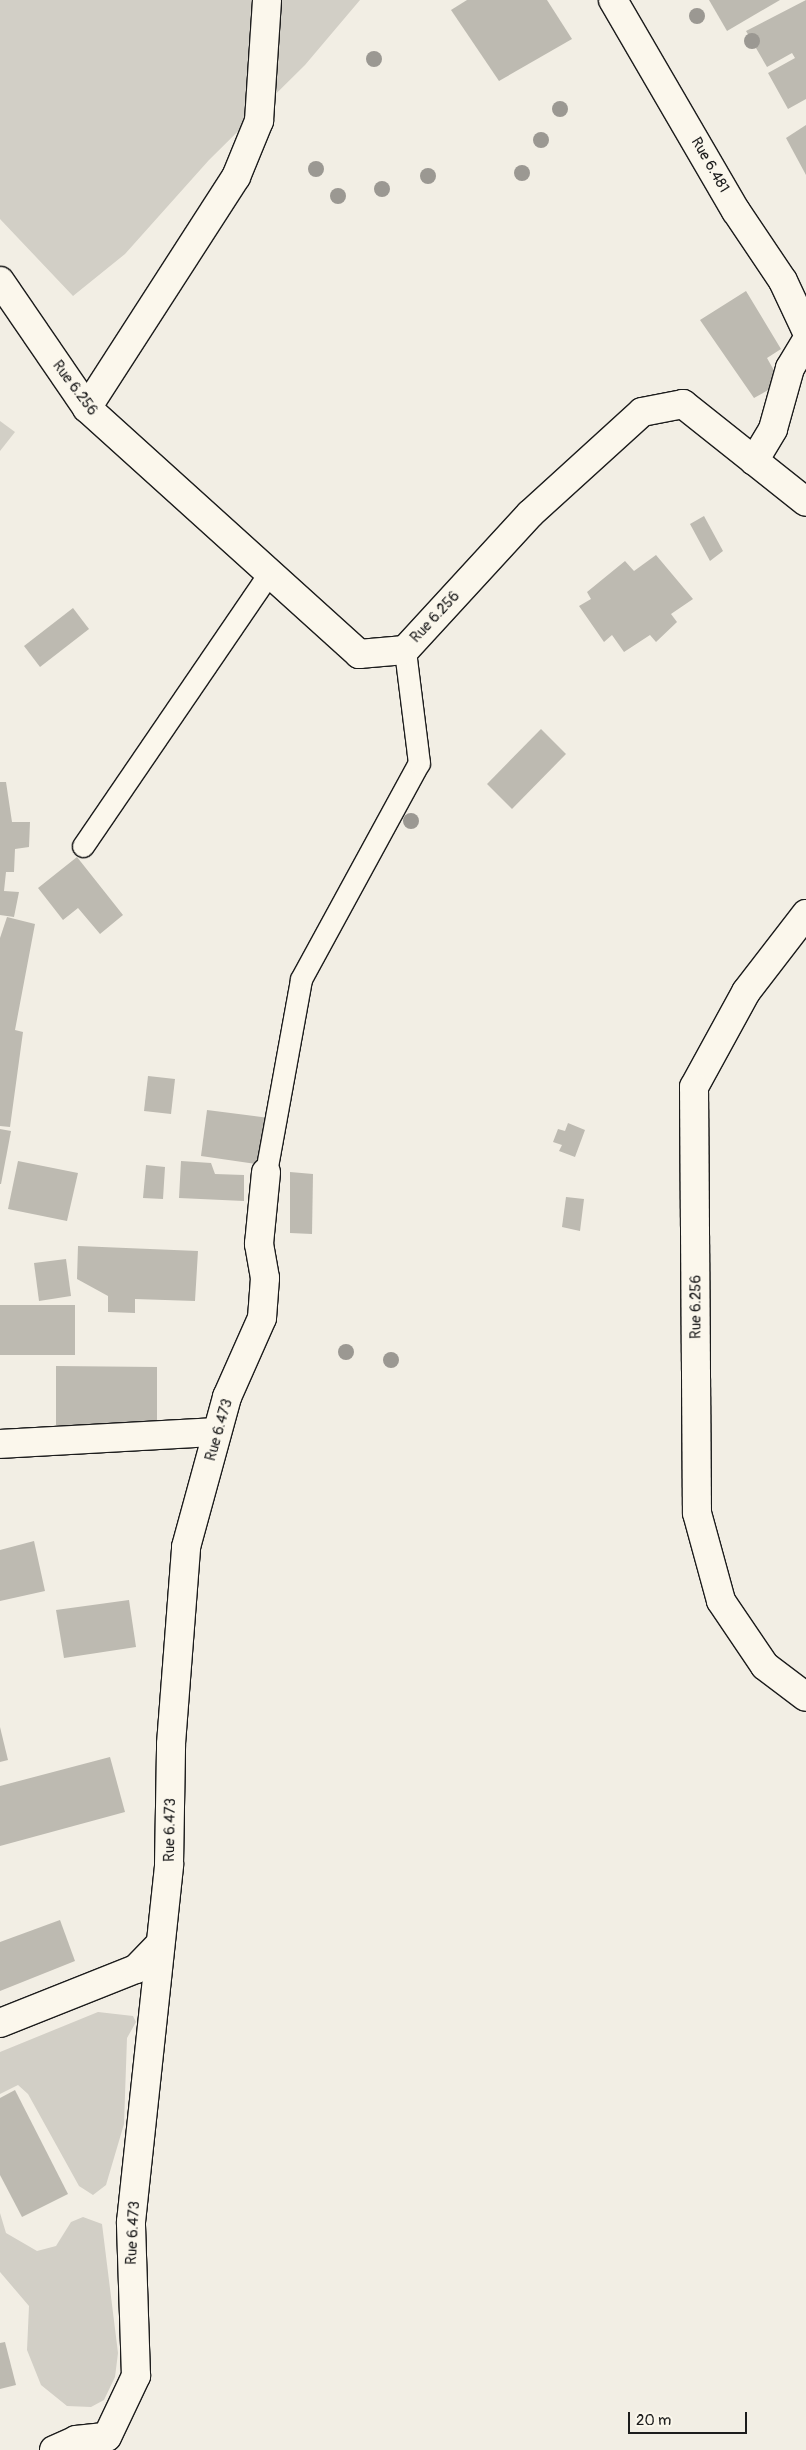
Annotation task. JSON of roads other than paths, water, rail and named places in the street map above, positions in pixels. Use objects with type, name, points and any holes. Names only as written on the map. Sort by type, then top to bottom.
[{"type":"street","points":[[87,408],[236,177],[259,121],[267,0]]},
{"type":"street","name":"Rue 6.481","points":[[613,0],[736,211],[783,281],[806,330]]},
{"type":"street","name":"Rue 6.256","points":[[0,281],[87,408],[359,654],[405,650],[530,514],[642,412],[683,404],[806,502]]},
{"type":"street","points":[[754,460],[773,429],[790,368],[806,341]]},
{"type":"street","name":"Rue 6.256","points":[[806,914],[746,992],[694,1087],[697,1513],[721,1601],[765,1666],[806,1697]]},
{"type":"street","name":"Rue 6.473","points":[[54,2450],[76,2440],[107,2437],[136,2376],[131,2222],[169,1864],[171,1744],[186,1547],[227,1397],[262,1318],[265,1278],[259,1244],[266,1172]]},
{"type":"street","points":[[0,1444],[217,1432]]},
{"type":"street","points":[[0,2023],[136,1969],[159,1945]]},
{"type":"lane","points":[[83,846],[270,572]]},
{"type":"lane","points":[[266,1172],[301,979],[419,764],[405,650]]}]
